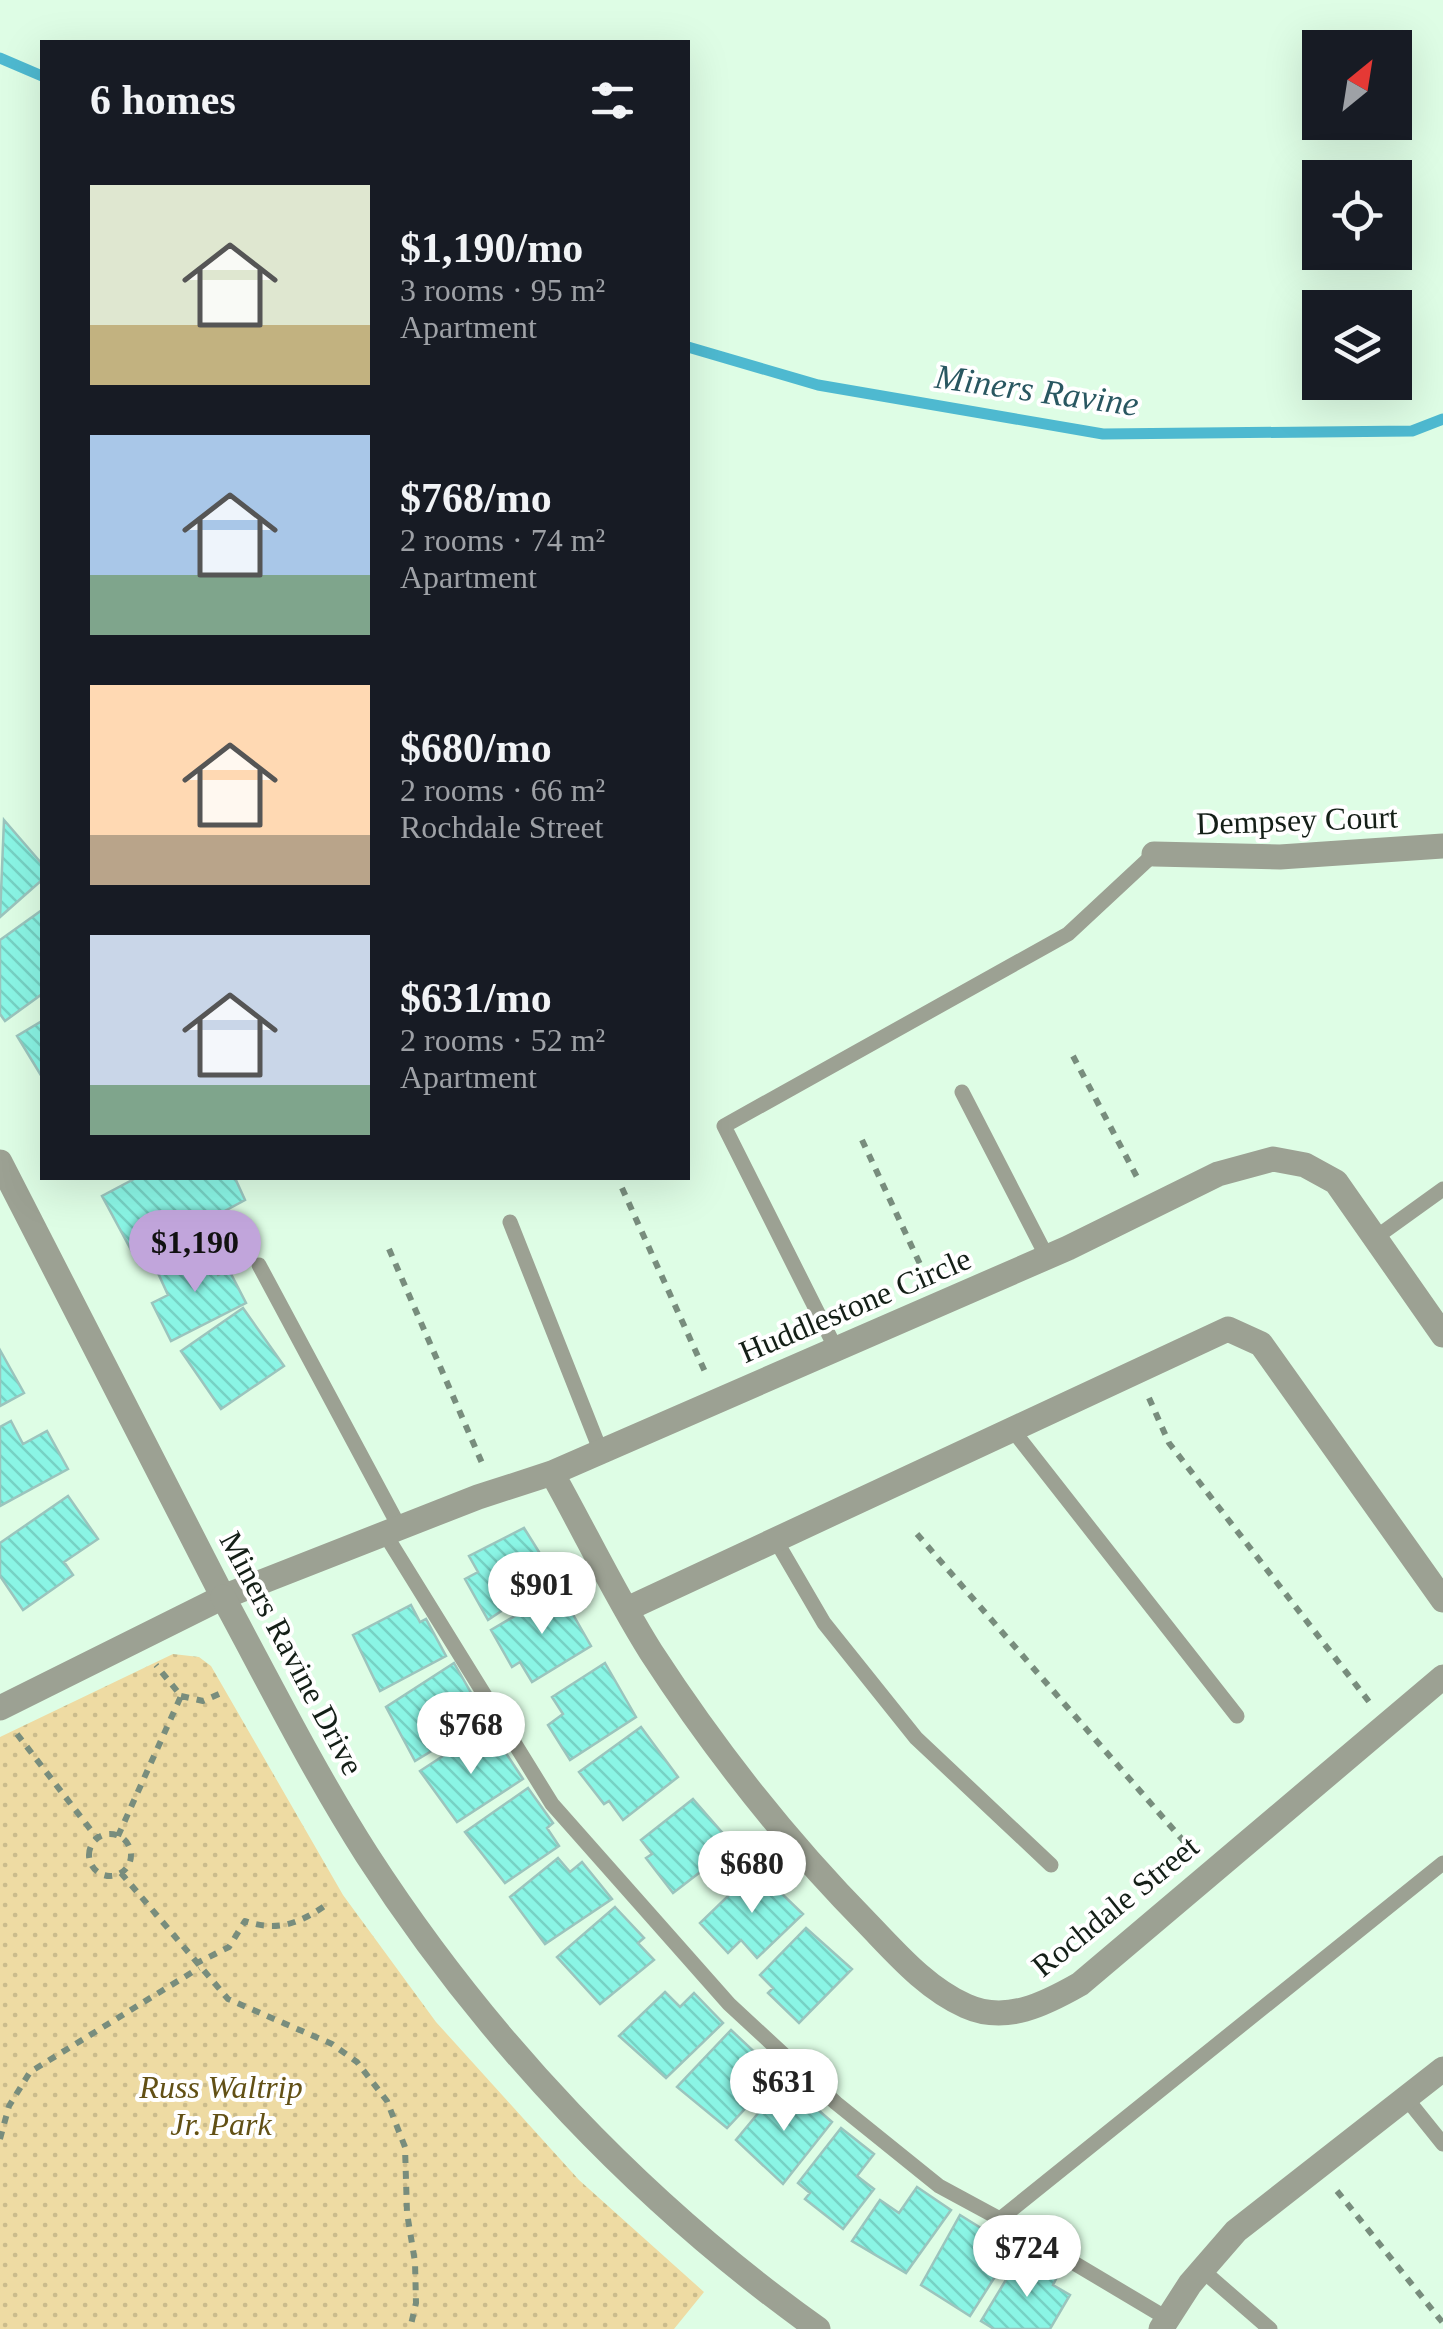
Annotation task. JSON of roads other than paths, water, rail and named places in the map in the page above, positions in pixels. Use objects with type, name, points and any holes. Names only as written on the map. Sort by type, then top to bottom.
[{"type":"street","name":"Dempsey Court","points":[[1154,854],[1280,857],[1443,846]]},
{"type":"street","name":"Huddlestone Circle","points":[[0,1708],[223,1597],[495,1491],[552,1473],[1047,1257],[1218,1174],[1273,1159],[1305,1164],[1336,1182],[1443,1334]]},
{"type":"street","name":"Miners Ravine Drive","points":[[0,1162],[223,1597],[368,1855],[496,2030],[668,2207],[818,2329]]},
{"type":"street","points":[[628,1608],[1228,1329],[1261,1344],[1443,1600]]},
{"type":"street","name":"Rochdale Street","points":[[552,1473],[650,1650],[750,1791],[834,1890],[920,1978],[968,2007],[1007,2013],[1043,2006],[1080,1984],[1443,1677]]},
{"type":"street","points":[[1164,2324],[1202,2270],[1236,2231],[1443,2069]]},
{"type":"lane","points":[[835,1347],[724,1126],[1068,934],[1154,854]]},
{"type":"lane","points":[[962,1092],[1047,1257]]},
{"type":"lane","points":[[1375,1238],[1443,1189]]},
{"type":"lane","points":[[510,1222],[601,1452]]},
{"type":"lane","points":[[259,1264],[393,1532],[552,1804],[729,2004],[836,2103],[939,2186],[1000,2219],[1164,2324]]},
{"type":"lane","points":[[1010,1428],[1237,1716]]},
{"type":"lane","points":[[775,1539],[824,1623],[916,1738],[1050,1865]]},
{"type":"lane","points":[[1000,2219],[1443,1863]]},
{"type":"lane","points":[[1406,2098],[1443,2144]]},
{"type":"lane","points":[[1202,2270],[1270,2329]]},
{"type":"waterway","name":"Miners Ravine","points":[[0,58],[40,75]]},
{"type":"waterway","name":"Miners Ravine","points":[[690,348],[818,385],[1103,434],[1412,431],[1443,419]]},
{"type":"park label","name":"Russ Waltrip Jr. Park","points":[[221,2106]]}]
